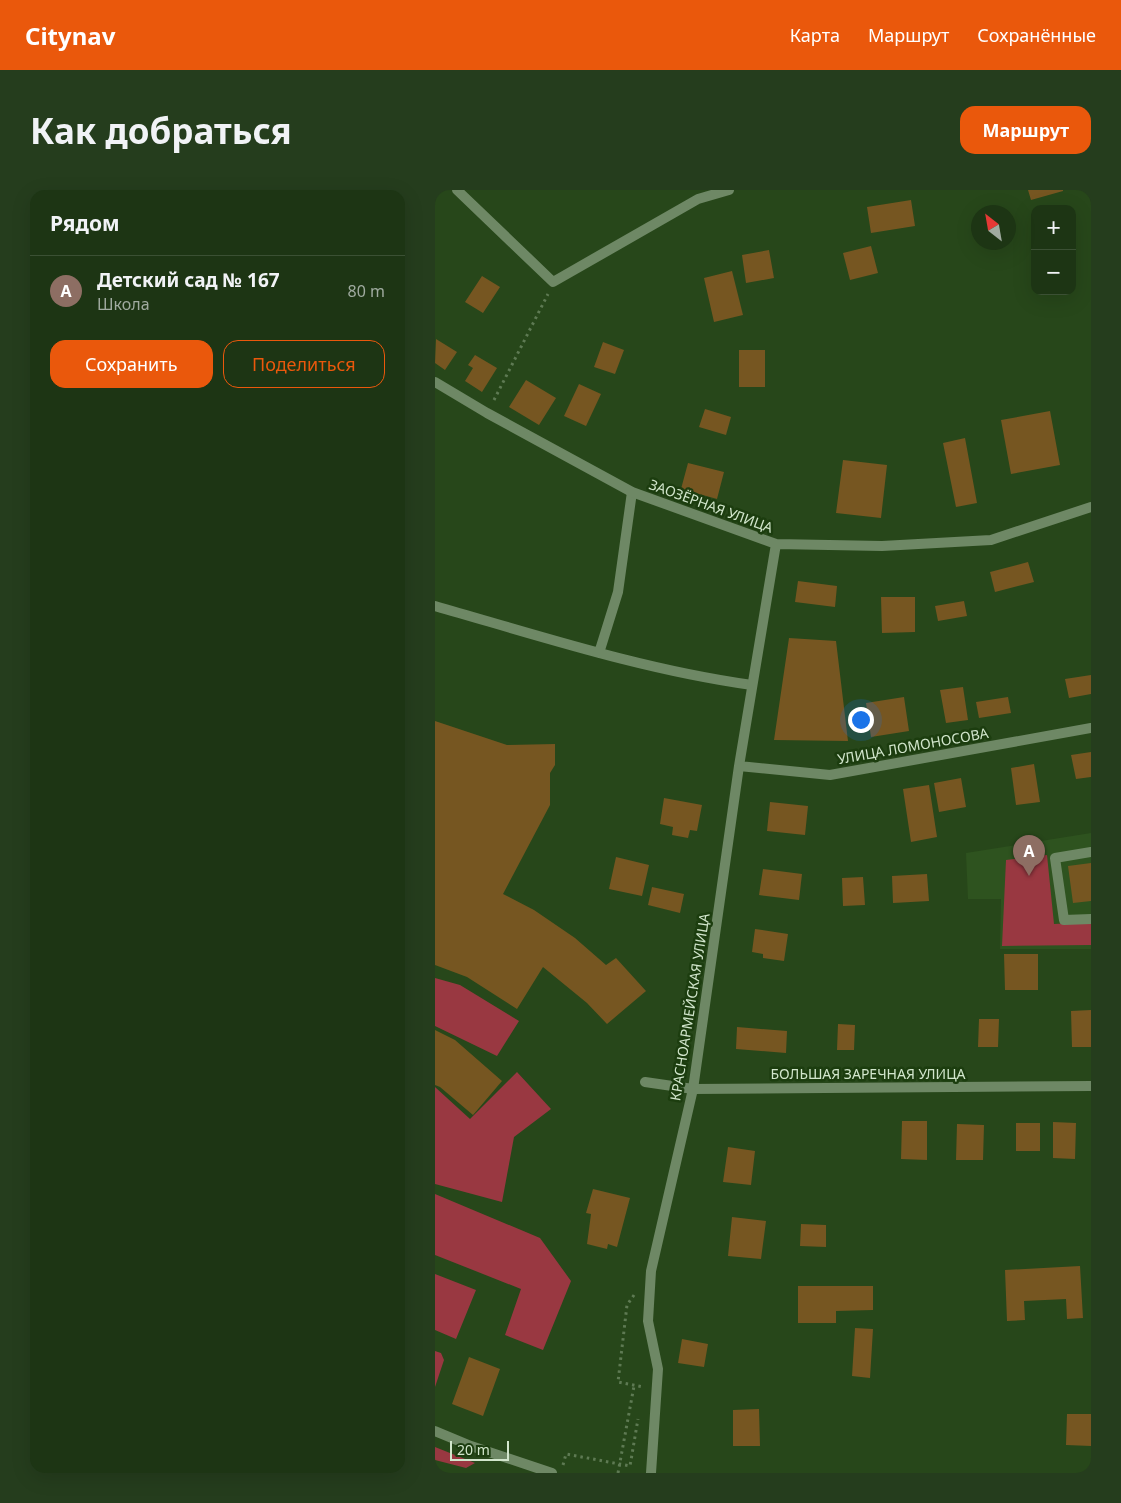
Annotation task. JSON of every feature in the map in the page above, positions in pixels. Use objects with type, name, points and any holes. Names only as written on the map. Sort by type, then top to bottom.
[{"type":"street","points":[[457,190],[553,282],[698,199],[729,190]]},
{"type":"street","name":"ЗАОЗЁРНАЯ УЛИЦА","points":[[435,382],[487,413],[632,492],[776,544],[882,546],[991,540],[1091,507]]},
{"type":"street","points":[[599,653],[618,592],[632,492]]},
{"type":"street","name":"КРАСНОАРМЕЙСКАЯ УЛИЦА","points":[[651,1473],[658,1368],[648,1321],[651,1271],[693,1089],[739,766],[776,544]]},
{"type":"street","points":[[435,606],[599,653],[717,680],[753,685]]},
{"type":"street","name":"УЛИЦА ЛОМОНОСОВА","points":[[739,766],[830,775],[1091,728]]},
{"type":"street","points":[[1091,852],[1055,858],[1064,920],[1091,919]]},
{"type":"street","name":"БОЛЬШАЯ ЗАРЕЧНАЯ УЛИЦА","points":[[645,1082],[693,1089],[1091,1086]]},
{"type":"street","points":[[435,1431],[471,1446],[552,1473]]},
{"type":"path","points":[[487,413],[553,282]]},
{"type":"path","points":[[627,1306],[618,1382],[644,1387],[642,1396]]},
{"type":"path","points":[[618,1473],[634,1386]]},
{"type":"path","points":[[562,1473],[566,1454],[630,1466],[639,1415]]},
{"type":"shaded area","points":[[1091,833],[1091,949],[1000,949],[1001,899],[968,899],[966,853]]},
{"type":"shaded area","points":[[1047,855],[1054,924],[1091,922],[1091,945],[1002,946],[1006,860]]},
{"type":"shaded area","points":[[435,978],[460,985],[519,1021],[497,1056],[435,1026]]},
{"type":"shaded area","points":[[517,1072],[551,1109],[514,1137],[502,1202],[435,1184],[435,1087],[470,1119]]},
{"type":"shaded area","points":[[435,1194],[540,1238],[571,1281],[543,1350],[505,1335],[521,1289],[435,1255]]},
{"type":"shaded area","points":[[435,1274],[476,1290],[456,1339],[435,1330]]},
{"type":"shaded area","points":[[435,1351],[441,1353],[444,1360],[435,1387]]},
{"type":"shaded area","points":[[435,1447],[475,1463],[466,1468],[435,1460]]},
{"type":"building","points":[[1028,190],[1063,190],[1063,191],[1031,200]]},
{"type":"building","points":[[911,200],[915,226],[871,233],[867,207]]},
{"type":"building","points":[[871,246],[878,273],[850,280],[843,253]]},
{"type":"building","points":[[769,250],[774,278],[746,283],[742,255]]},
{"type":"building","points":[[732,271],[743,315],[714,322],[704,278]]},
{"type":"building","points":[[482,276],[500,287],[483,313],[465,302]]},
{"type":"building","points":[[436,339],[457,352],[445,370],[435,363]]},
{"type":"building","points":[[603,342],[624,350],[615,374],[594,367]]},
{"type":"building","points":[[739,350],[765,350],[765,387],[739,387]]},
{"type":"building","points":[[475,355],[497,368],[482,392],[465,381],[473,368],[468,365]]},
{"type":"building","points":[[526,380],[556,398],[539,425],[509,407]]},
{"type":"building","points":[[579,384],[601,394],[586,426],[564,416]]},
{"type":"building","points":[[705,409],[731,417],[726,435],[699,427]]},
{"type":"building","points":[[1050,411],[1060,465],[1011,474],[1001,420]]},
{"type":"building","points":[[965,438],[977,503],[956,507],[943,443]]},
{"type":"building","points":[[843,460],[887,465],[881,518],[836,513]]},
{"type":"building","points":[[688,463],[724,472],[717,499],[681,489]]},
{"type":"building","points":[[1028,562],[1034,582],[995,592],[990,572]]},
{"type":"building","points":[[798,581],[837,586],[835,607],[795,602]]},
{"type":"building","points":[[881,597],[915,597],[915,632],[882,633]]},
{"type":"building","points":[[964,601],[967,616],[938,621],[935,606]]},
{"type":"building","points":[[789,638],[836,641],[848,741],[774,740]]},
{"type":"building","points":[[1091,675],[1091,694],[1069,698],[1065,679]]},
{"type":"building","points":[[963,687],[968,720],[946,723],[940,690]]},
{"type":"building","points":[[904,697],[909,731],[871,737],[866,703]]},
{"type":"building","points":[[1008,697],[1011,713],[979,718],[976,702]]},
{"type":"building","points":[[435,721],[507,745],[555,744],[555,765],[550,773],[550,805],[503,894],[534,910],[575,938],[606,965],[616,958],[646,991],[607,1024],[587,1003],[543,967],[517,1009],[467,977],[435,965]]},
{"type":"building","points":[[1091,752],[1091,777],[1076,779],[1071,755]]},
{"type":"building","points":[[1034,764],[1040,802],[1016,805],[1011,768]]},
{"type":"building","points":[[961,778],[966,807],[939,812],[934,783]]},
{"type":"building","points":[[929,785],[937,837],[911,842],[903,789]]},
{"type":"building","points":[[664,798],[702,805],[697,831],[690,830],[688,838],[672,835],[673,827],[660,824]]},
{"type":"building","points":[[770,802],[808,806],[805,835],[767,831]]},
{"type":"building","points":[[616,857],[649,865],[642,896],[609,889]]},
{"type":"building","points":[[1091,863],[1091,901],[1073,903],[1068,866]]},
{"type":"building","points":[[763,869],[802,874],[799,900],[759,895]]},
{"type":"building","points":[[927,874],[929,901],[893,903],[892,876]]},
{"type":"building","points":[[863,877],[865,905],[843,906],[842,878]]},
{"type":"building","points":[[652,887],[684,894],[680,913],[648,905]]},
{"type":"building","points":[[755,929],[788,934],[784,961],[763,958],[763,954],[752,952]]},
{"type":"building","points":[[1004,954],[1038,954],[1038,990],[1005,990]]},
{"type":"building","points":[[1091,1010],[1091,1047],[1072,1047],[1071,1011]]},
{"type":"building","points":[[979,1019],[999,1019],[998,1047],[978,1047]]},
{"type":"building","points":[[838,1024],[855,1025],[854,1050],[837,1050]]},
{"type":"building","points":[[737,1027],[787,1031],[786,1053],[736,1049]]},
{"type":"building","points":[[435,1030],[455,1040],[502,1081],[473,1115],[440,1087],[435,1085]]},
{"type":"building","points":[[902,1121],[927,1121],[927,1160],[901,1159]]},
{"type":"building","points":[[1053,1122],[1076,1123],[1075,1159],[1053,1158]]},
{"type":"building","points":[[1016,1123],[1040,1123],[1040,1151],[1016,1151]]},
{"type":"building","points":[[957,1124],[984,1125],[983,1160],[956,1160]]},
{"type":"building","points":[[728,1147],[755,1151],[751,1185],[723,1182]]},
{"type":"building","points":[[593,1189],[630,1198],[617,1247],[608,1244],[607,1249],[587,1244],[591,1214],[586,1213]]},
{"type":"building","points":[[732,1217],[766,1221],[761,1259],[728,1256]]},
{"type":"building","points":[[801,1224],[826,1225],[826,1247],[800,1246]]},
{"type":"building","points":[[1080,1266],[1083,1318],[1067,1319],[1066,1299],[1024,1301],[1025,1320],[1007,1321],[1005,1270]]},
{"type":"building","points":[[798,1286],[873,1286],[873,1310],[836,1311],[836,1323],[798,1323]]},
{"type":"building","points":[[855,1328],[873,1329],[870,1378],[852,1376]]},
{"type":"building","points":[[682,1339],[708,1344],[704,1367],[678,1363]]},
{"type":"building","points":[[469,1357],[500,1369],[483,1416],[452,1404]]},
{"type":"building","points":[[759,1409],[760,1446],[733,1446],[733,1410]]},
{"type":"building","points":[[1067,1414],[1091,1414],[1091,1446],[1066,1445]]},
{"type":"place","name":"Детский сад № 167","points":[[1029,876]]}]
